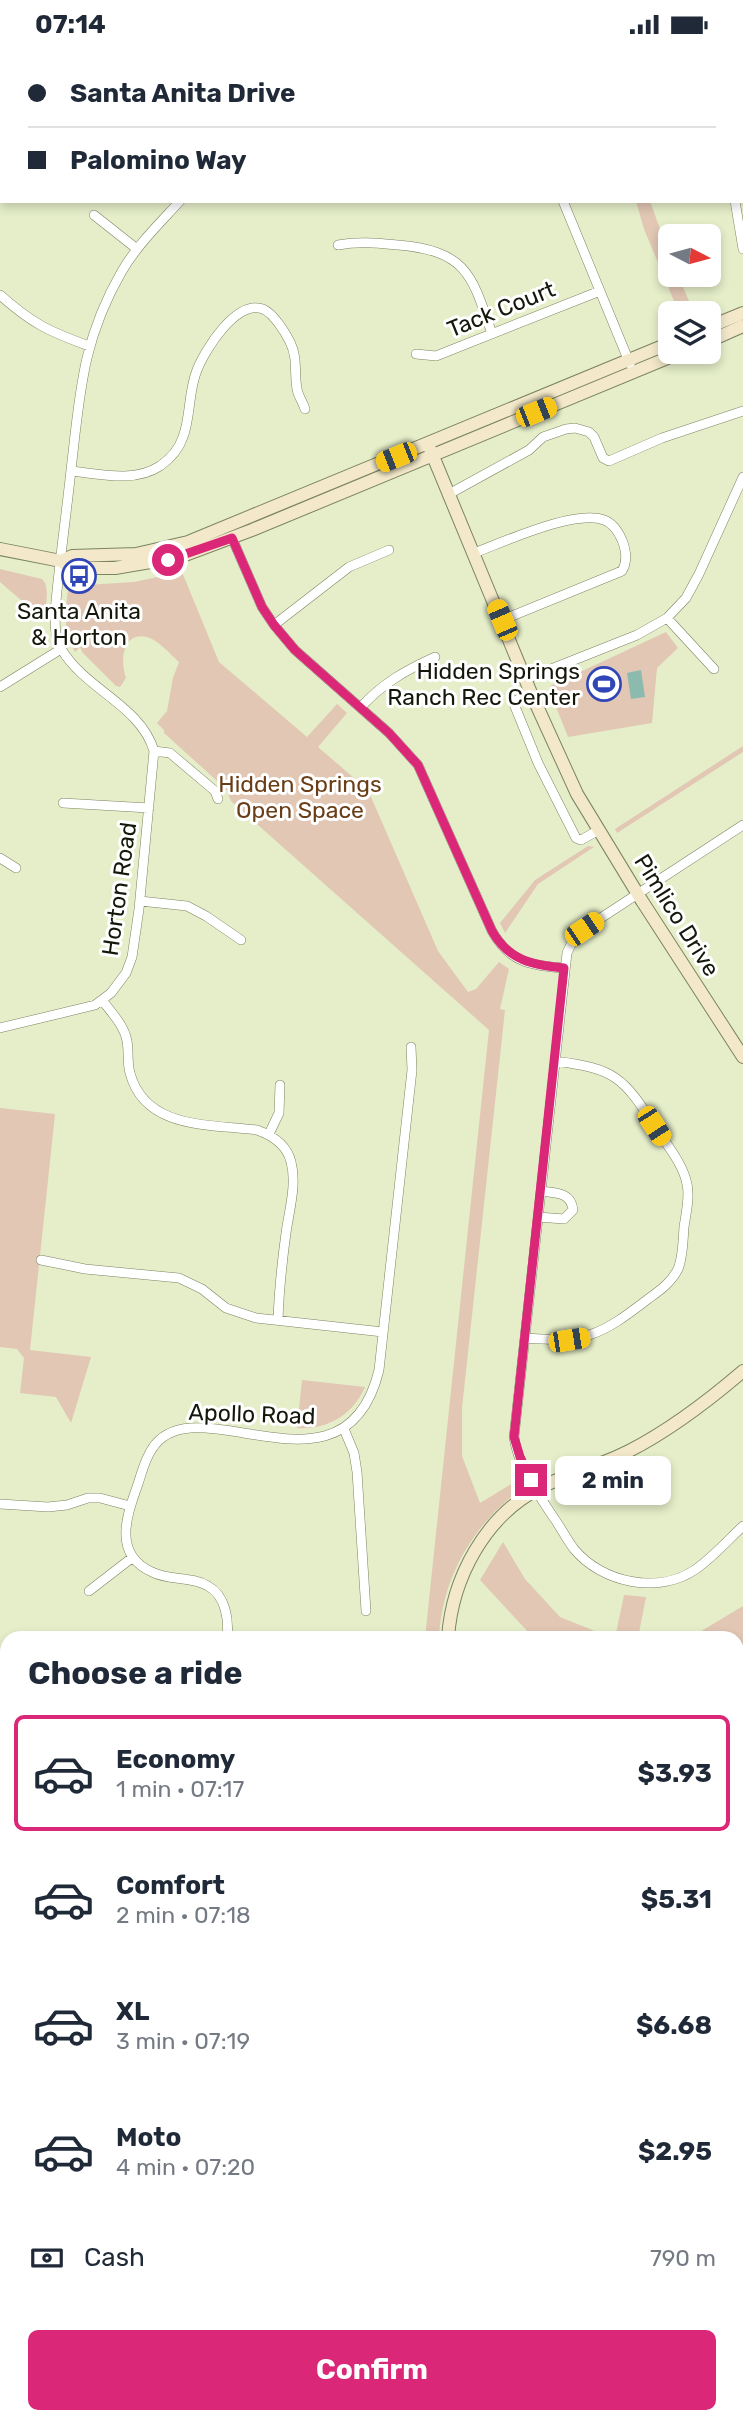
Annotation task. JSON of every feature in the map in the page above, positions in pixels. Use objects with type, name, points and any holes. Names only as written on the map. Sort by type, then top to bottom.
[{"type":"main road","points":[[721,322],[743,313]]},
{"type":"main road","points":[[721,336],[743,326]]},
{"type":"main road","points":[[631,366],[658,350]]},
{"type":"main road","points":[[0,549],[61,562],[71,568],[114,568],[180,557],[232,538],[631,366],[658,359]]},
{"type":"main road","points":[[61,562],[72,556],[136,554],[188,542],[431,450]]},
{"type":"main road","name":"Pimlico Drive","points":[[431,450],[531,693],[570,780],[637,894],[743,1057]]},
{"type":"main road","points":[[449,1631],[457,1590],[486,1534],[502,1517],[536,1490],[606,1462],[652,1439],[688,1415],[743,1371]]},
{"type":"street","points":[[178,203],[137,249],[108,298],[89,346],[79,391],[55,626],[61,649],[76,667],[145,731],[154,751],[170,753],[215,791],[218,799]]},
{"type":"street","points":[[564,203],[631,366]]},
{"type":"street","points":[[735,203],[743,249]]},
{"type":"street","points":[[94,215],[137,249]]},
{"type":"street","points":[[338,245],[357,241],[421,247],[447,256],[462,267],[473,282],[492,334]]},
{"type":"street","name":"Tack Court","points":[[416,354],[436,356],[600,291]]},
{"type":"street","points":[[1,298],[43,329],[89,346]]},
{"type":"street","points":[[71,471],[133,476],[151,471],[166,461],[183,436],[190,389],[204,354],[228,323],[249,309],[264,310],[269,314],[290,343],[296,357],[297,390],[305,409]]},
{"type":"street","points":[[449,494],[529,450],[543,437],[566,429],[575,428],[589,432],[603,458],[609,461],[662,438],[743,411]]},
{"type":"street","points":[[526,679],[637,635],[667,618],[686,598],[699,574],[743,477]]},
{"type":"street","points":[[474,553],[575,519],[598,518],[607,521],[616,528],[621,538],[626,559],[622,571],[502,620]]},
{"type":"street","points":[[232,538],[262,607],[274,625],[295,650],[361,707],[418,765],[501,946],[512,956],[528,963],[564,968]]},
{"type":"street","points":[[274,625],[349,567],[389,550]]},
{"type":"street","points":[[667,618],[714,669]]},
{"type":"street","points":[[0,687],[61,649]]},
{"type":"street","points":[[361,707],[399,674],[435,657]]},
{"type":"street","points":[[531,693],[515,702],[514,708],[538,763],[576,838],[581,840],[599,830]]},
{"type":"street","name":"Horton Road","points":[[102,1000],[119,983],[130,963],[140,901],[154,751]]},
{"type":"street","points":[[63,803],[149,808]]},
{"type":"street","points":[[743,825],[584,929],[573,940],[567,953],[514,1437],[520,1457],[536,1490],[575,1550],[589,1563],[614,1578],[638,1582],[671,1581],[694,1570],[743,1526]]},
{"type":"street","points":[[0,858],[16,868]]},
{"type":"street","points":[[140,901],[187,906],[241,940]]},
{"type":"street","points":[[0,1028],[85,1008],[102,1000],[123,1029],[127,1041],[130,1075],[137,1090],[155,1110],[179,1121],[248,1129],[269,1134],[279,1141],[287,1151],[293,1174],[280,1277],[278,1320]]},
{"type":"street","name":"Apollo Road","points":[[132,1557],[125,1532],[130,1506],[150,1451],[160,1439],[175,1431],[193,1428],[302,1439],[322,1437],[344,1429],[359,1415],[372,1395],[379,1370],[412,1070],[411,1047]]},
{"type":"street","points":[[525,1338],[556,1341],[585,1337],[622,1319],[673,1278],[678,1268],[684,1232],[688,1191],[684,1175],[628,1087],[599,1069],[555,1061]]},
{"type":"street","points":[[269,1134],[278,1113],[280,1085]]},
{"type":"street","points":[[538,1217],[564,1219],[573,1210],[572,1202],[567,1196],[541,1191]]},
{"type":"street","points":[[41,1260],[85,1269],[179,1278],[202,1289],[226,1308],[256,1318],[383,1332]]},
{"type":"street","points":[[344,1429],[354,1453],[357,1472],[366,1611]]},
{"type":"street","points":[[0,1504],[48,1507],[100,1498],[130,1506]]},
{"type":"street","points":[[89,1591],[132,1557],[151,1572],[208,1585],[217,1593],[227,1614],[228,1631]]},
{"type":"green space","points":[[637,203],[651,203],[658,224],[658,263]]},
{"type":"green space","points":[[668,287],[683,287],[689,301],[674,301]]},
{"type":"green space","points":[[0,569],[42,579],[47,593],[44,620],[0,582]]},
{"type":"green space","name":"Hidden Springs Open Space","points":[[182,572],[219,662],[307,737],[337,704],[347,713],[318,747],[368,790],[438,951],[468,992],[476,989],[499,962],[509,969],[500,1009],[505,1010],[462,1408],[462,1456],[480,1503],[518,1480],[520,1485],[517,1492],[486,1522],[462,1556],[446,1595],[440,1631],[426,1631],[489,1030],[231,801],[226,789],[164,733],[157,723],[167,711],[179,662],[164,648],[147,637],[132,639],[123,656],[126,678],[120,687],[82,652],[80,647],[75,652],[68,636],[66,622],[70,586],[134,582]]},
{"type":"green space","name":"Hidden Springs Ranch Rec Center","points":[[666,632],[678,648],[657,668],[652,723],[568,737],[550,686]]},
{"type":"green space","points":[[743,746],[743,752],[617,833],[615,829]]},
{"type":"green space","points":[[588,846],[594,847],[538,884],[505,933],[500,923],[535,880]]},
{"type":"green space","points":[[0,1108],[55,1114],[30,1350],[91,1357],[71,1423],[56,1397],[20,1393],[24,1358],[17,1349],[0,1347]]},
{"type":"green space","points":[[302,1380],[365,1387],[354,1405],[338,1419],[319,1426],[297,1428]]},
{"type":"green space","points":[[503,1542],[525,1579],[560,1617],[595,1631],[527,1631],[480,1580]]},
{"type":"green space","points":[[624,1595],[646,1597],[639,1631],[616,1631]]},
{"type":"green space","points":[[743,1606],[743,1631],[701,1631]]},
{"type":"water","points":[[641,670],[645,697],[631,699],[627,673]]},
{"type":"place","name":"Santa Anita & Horton","points":[[79,576]]},
{"type":"place","name":"Hidden Springs Ranch Rec Center","points":[[604,684]]},
{"type":"route","points":[[168,560],[232,538],[262,607],[274,625],[295,650],[389,733],[418,765],[501,946],[520,961],[564,968],[514,1437],[531,1480]]}]
